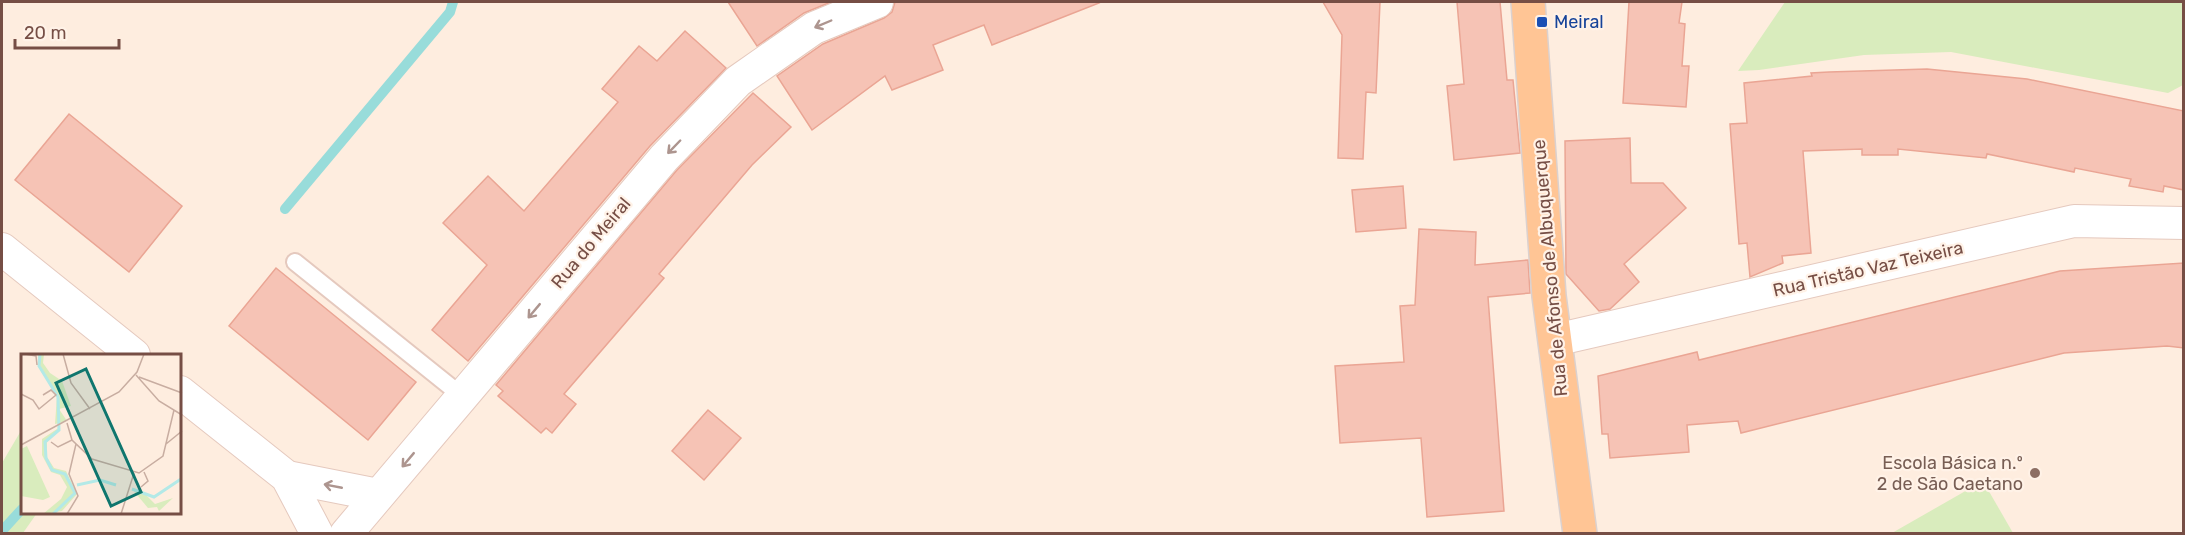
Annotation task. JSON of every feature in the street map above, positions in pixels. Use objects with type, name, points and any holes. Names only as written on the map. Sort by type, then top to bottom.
[{"type":"main road","name":"Rua de Afonso de Albuquerque","points":[[1528,2],[1549,296],[1580,534]]},
{"type":"street","name":"Rua do Meiral","points":[[346,534],[664,158],[738,81],[814,28],[877,2]]},
{"type":"street","name":"Rua Tristão Vaz Teixeira","points":[[1555,340],[2074,221],[2184,223]]},
{"type":"street","points":[[2,249],[133,354]]},
{"type":"street","points":[[182,394],[287,477],[317,534]]},
{"type":"street","points":[[287,477],[378,495]]},
{"type":"lane","points":[[295,262],[462,396]]},
{"type":"green space","points":[[1785,2],[2183,2],[2183,85],[2168,93],[1951,52],[1864,55],[1738,71]]},
{"type":"green space","points":[[21,431],[21,514],[36,514],[23,533],[2,533],[2,463]]},
{"type":"green space","points":[[1983,481],[2013,533],[1892,533]]},
{"type":"building","points":[[728,2],[831,2],[804,13],[757,46]]},
{"type":"building","points":[[895,2],[1099,3],[992,45],[984,25],[933,45],[943,70],[892,90],[885,76],[812,130],[777,76],[823,44],[884,18],[892,12]]},
{"type":"building","points":[[1323,2],[1380,2],[1376,93],[1366,92],[1363,159],[1338,158],[1342,35]]},
{"type":"building","points":[[1457,2],[1500,2],[1507,80],[1513,80],[1520,153],[1454,160],[1447,86],[1464,84]]},
{"type":"building","points":[[1629,2],[1682,2],[1679,23],[1685,24],[1682,66],[1689,66],[1686,107],[1623,103]]},
{"type":"building","points":[[685,31],[726,68],[650,146],[468,361],[432,330],[487,265],[443,223],[488,176],[524,211],[618,102],[602,89],[639,46],[657,61]]},
{"type":"building","points":[[1927,69],[2027,79],[2184,111],[2184,190],[2164,186],[2163,192],[2129,186],[2131,179],[2075,168],[2074,172],[1987,154],[1986,158],[1898,149],[1898,155],[1862,155],[1862,149],[1803,151],[1811,253],[1782,256],[1783,263],[1750,277],[1747,243],[1739,244],[1730,124],[1747,123],[1744,83],[1812,76],[1811,73]]},
{"type":"building","points":[[753,93],[791,127],[752,165],[659,274],[664,278],[564,394],[576,404],[552,433],[546,428],[541,433],[498,396],[503,391],[496,385],[677,170]]},
{"type":"building","points":[[69,114],[182,206],[129,272],[15,180]]},
{"type":"building","points":[[1630,138],[1631,183],[1663,183],[1686,208],[1624,264],[1639,282],[1610,309],[1599,311],[1566,274],[1565,141]]},
{"type":"building","points":[[1403,186],[1406,228],[1356,232],[1352,190]]},
{"type":"building","points":[[1419,229],[1476,232],[1475,265],[1528,260],[1530,293],[1488,297],[1504,511],[1427,517],[1421,438],[1340,443],[1335,366],[1404,362],[1400,306],[1415,305]]},
{"type":"building","points":[[2184,263],[2184,348],[2167,346],[2064,353],[1741,433],[1738,421],[1687,425],[1689,452],[1610,458],[1608,434],[1602,434],[1598,376],[1697,352],[1699,360],[2060,271]]},
{"type":"building","points":[[276,268],[416,382],[368,440],[229,326]]},
{"type":"building","points":[[708,410],[741,438],[704,480],[672,451]]},
{"type":"waterway","points":[[285,209],[450,12],[453,2]]},
{"type":"waterway","points":[[2,531],[21,510]]},
{"type":"place","name":"Meiral","points":[[1542,22]]},
{"type":"place","name":"Escola Básica n.º 2 de São Caetano","points":[[2035,473]]}]
